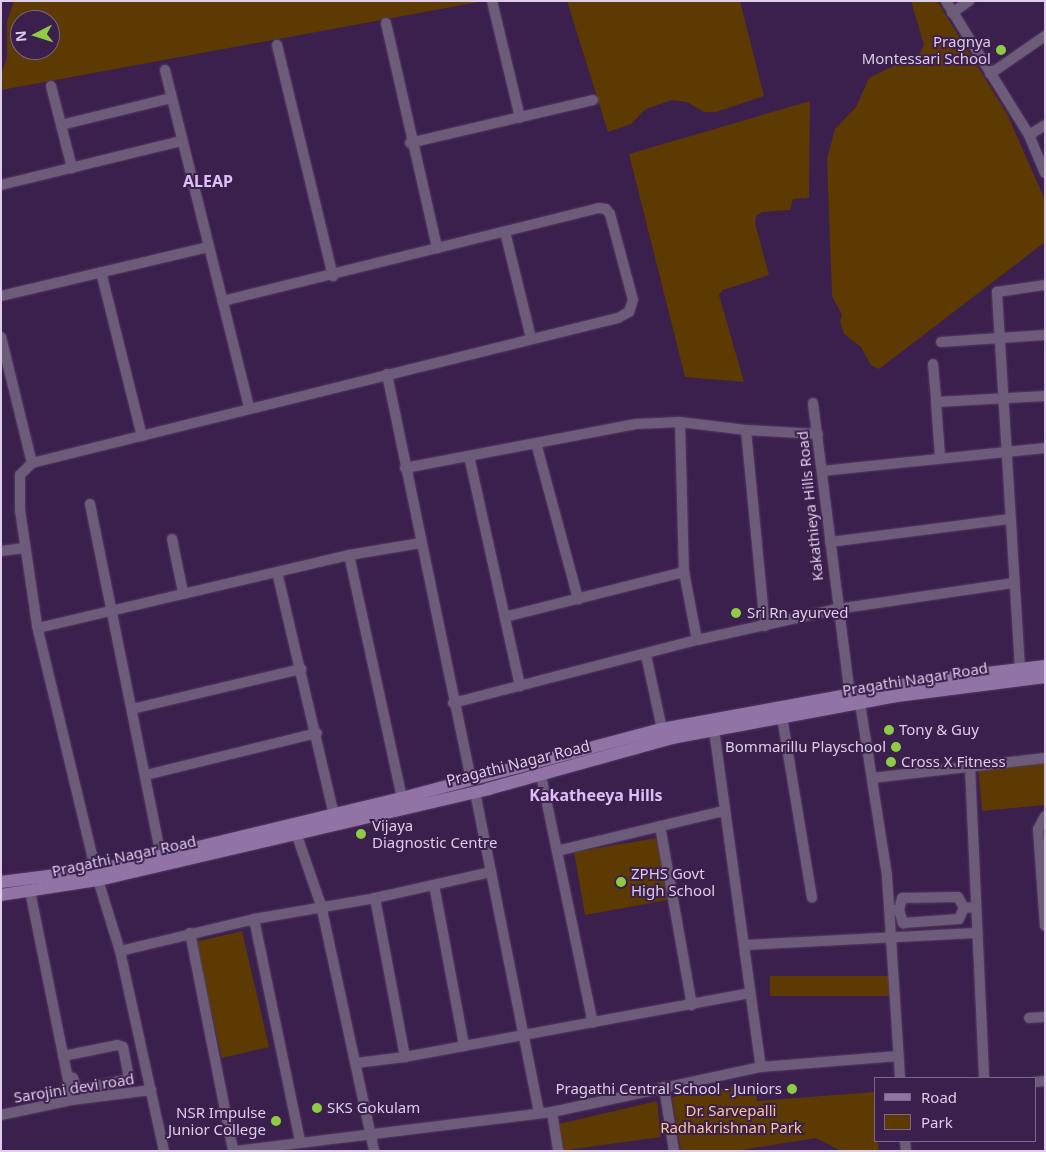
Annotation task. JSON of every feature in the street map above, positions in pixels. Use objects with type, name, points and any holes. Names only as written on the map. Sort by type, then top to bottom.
[{"type":"main road","name":"Pragathi Nagar Road","points":[[1,882],[97,875],[161,856],[402,798],[662,729],[850,694],[1045,666]]},
{"type":"main road","name":"Pragathi Nagar Road","points":[[1,895],[30,891],[97,875],[296,834],[475,792],[714,730],[967,685],[1045,677]]},
{"type":"street","points":[[492,1],[520,118]]},
{"type":"street","points":[[946,1],[1029,135],[1045,173]]},
{"type":"street","points":[[952,12],[969,1]]},
{"type":"street","points":[[386,24],[410,143],[437,248]]},
{"type":"street","points":[[990,74],[1045,36]]},
{"type":"street","points":[[277,45],[333,276]]},
{"type":"street","points":[[165,70],[181,141],[249,408]]},
{"type":"street","points":[[51,86],[72,168]]},
{"type":"street","points":[[61,124],[171,98]]},
{"type":"street","points":[[410,143],[593,100]]},
{"type":"street","points":[[1029,135],[1045,125]]},
{"type":"street","points":[[1,185],[181,141]]},
{"type":"street","points":[[164,1151],[120,951],[97,875],[38,628],[25,548],[20,475],[32,463],[625,316],[633,306],[633,300],[606,209],[596,209],[333,276],[222,301]]},
{"type":"street","points":[[504,232],[531,338]]},
{"type":"street","points":[[1,296],[208,247]]},
{"type":"street","points":[[102,272],[142,436]]},
{"type":"street","points":[[1020,669],[997,292],[1045,285]]},
{"type":"street","points":[[941,342],[1000,340],[1045,335]]},
{"type":"street","points":[[1,337],[32,463]]},
{"type":"street","points":[[933,364],[940,457]]},
{"type":"street","points":[[387,374],[453,703],[471,779]]},
{"type":"street","points":[[936,402],[1004,400],[1045,396]]},
{"type":"street","name":"Kakathieya Hills Road","points":[[813,403],[837,609],[850,694]]},
{"type":"street","points":[[405,468],[636,424],[680,422],[746,430],[818,434]]},
{"type":"street","points":[[680,422],[684,572],[697,640]]},
{"type":"street","points":[[746,430],[765,626]]},
{"type":"street","points":[[536,443],[578,599]]},
{"type":"street","points":[[822,471],[940,457],[1045,448]]},
{"type":"street","points":[[469,456],[520,686]]},
{"type":"street","points":[[90,504],[161,856]]},
{"type":"street","points":[[830,542],[1010,519]]},
{"type":"street","points":[[172,539],[183,592]]},
{"type":"street","points":[[38,628],[183,592],[349,555],[422,543]]},
{"type":"street","points":[[1,551],[25,548]]},
{"type":"street","points":[[349,555],[402,798]]},
{"type":"street","points":[[276,572],[317,734],[334,815]]},
{"type":"street","points":[[505,617],[684,572]]},
{"type":"street","points":[[453,703],[646,655],[697,640],[837,609],[1014,583]]},
{"type":"street","points":[[646,655],[662,729]]},
{"type":"street","points":[[132,709],[301,669]]},
{"type":"street","points":[[860,703],[895,910],[893,935],[900,1077]]},
{"type":"street","points":[[782,717],[812,898]]},
{"type":"street","points":[[714,730],[761,1067]]},
{"type":"street","points":[[146,775],[317,734]]},
{"type":"street","points":[[872,778],[1045,758]]},
{"type":"street","points":[[970,767],[969,908],[975,933],[984,1077]]},
{"type":"street","points":[[541,775],[594,1023]]},
{"type":"street","points":[[475,792],[538,1113]]},
{"type":"street","points":[[557,852],[724,811]]},
{"type":"street","points":[[1045,816],[1038,829],[1045,926]]},
{"type":"street","points":[[660,826],[692,1005]]},
{"type":"street","points":[[296,834],[322,905],[374,1151]]},
{"type":"street","points":[[120,951],[254,919],[322,905],[375,898],[491,872]]},
{"type":"street","points":[[434,885],[464,1046]]},
{"type":"street","points":[[30,891],[66,1055],[77,1097],[129,1079],[123,1047],[117,1045],[66,1055]]},
{"type":"street","points":[[895,910],[902,898],[958,897],[969,908]]},
{"type":"street","points":[[375,898],[405,1057]]},
{"type":"street","points":[[895,910],[903,922],[959,919],[969,908]]},
{"type":"street","points":[[254,919],[300,1141]]},
{"type":"street","points":[[190,933],[234,1151],[370,1132],[552,1112],[761,1067],[899,1056]]},
{"type":"street","points":[[745,945],[893,935],[975,933]]},
{"type":"street","points":[[356,1063],[405,1057],[750,993]]},
{"type":"street","points":[[1029,1018],[1045,1017]]},
{"type":"street","points":[[664,1087],[674,1151]]},
{"type":"street","name":"Sarojini devi road","points":[[1,1115],[77,1097],[152,1090]]},
{"type":"street","points":[[552,1112],[558,1151]]},
{"type":"green space","points":[[14,1],[484,1],[1,90],[1,74],[7,58],[7,22],[10,13],[10,60],[60,60],[60,10],[11,10]]},
{"type":"green space","points":[[567,1],[740,1],[764,96],[716,112],[704,112],[687,102],[672,100],[646,109],[631,124],[608,132]]},
{"type":"green space","points":[[911,1],[937,1],[1007,114],[1045,200],[1045,242],[879,369],[871,365],[861,347],[844,334],[840,321],[842,315],[832,296],[827,159],[835,129],[856,107],[869,78],[920,53],[924,45]]},
{"type":"green space","points":[[810,101],[809,198],[793,199],[790,210],[762,212],[756,216],[755,223],[769,275],[723,290],[719,295],[744,382],[685,377],[629,154]]},
{"type":"green space","points":[[1045,761],[1045,805],[982,811],[978,767]]},
{"type":"green space","points":[[657,838],[668,900],[585,915],[574,852]]},
{"type":"green space","points":[[242,931],[269,1047],[222,1058],[195,942]]},
{"type":"green space","points":[[770,976],[893,976],[893,996],[770,996]]},
{"type":"green space","name":"Dr. Sarvepalli Radhakrishnan Park","points":[[755,1083],[757,1101],[874,1092],[874,1142],[878,1142],[879,1151],[841,1151],[816,1138],[735,1151],[681,1151],[672,1097]]},
{"type":"green space","points":[[657,1101],[661,1137],[560,1151],[559,1124]]},
{"type":"place","name":"Pragnya Montessari School","points":[[1001,50]]},
{"type":"place","name":"Sri Rn ayurved","points":[[736,613]]},
{"type":"place","name":"Tony & Guy","points":[[889,730]]},
{"type":"place","name":"Bommarillu Playschool","points":[[896,747]]},
{"type":"place","name":"Cross X Fitness","points":[[891,762]]},
{"type":"place","name":"Vijaya Diagnostic Centre","points":[[361,834]]},
{"type":"place","name":"ZPHS Govt High School","points":[[621,882]]},
{"type":"place","name":"Pragathi Central School - Juniors","points":[[792,1089]]},
{"type":"place","name":"SKS Gokulam","points":[[317,1108]]},
{"type":"place","name":"NSR Impulse Junior College","points":[[276,1121]]},
{"type":"district","name":"ALEAP","points":[[208,181]]},
{"type":"district","name":"Kakatheeya Hills","points":[[596,795]]}]
